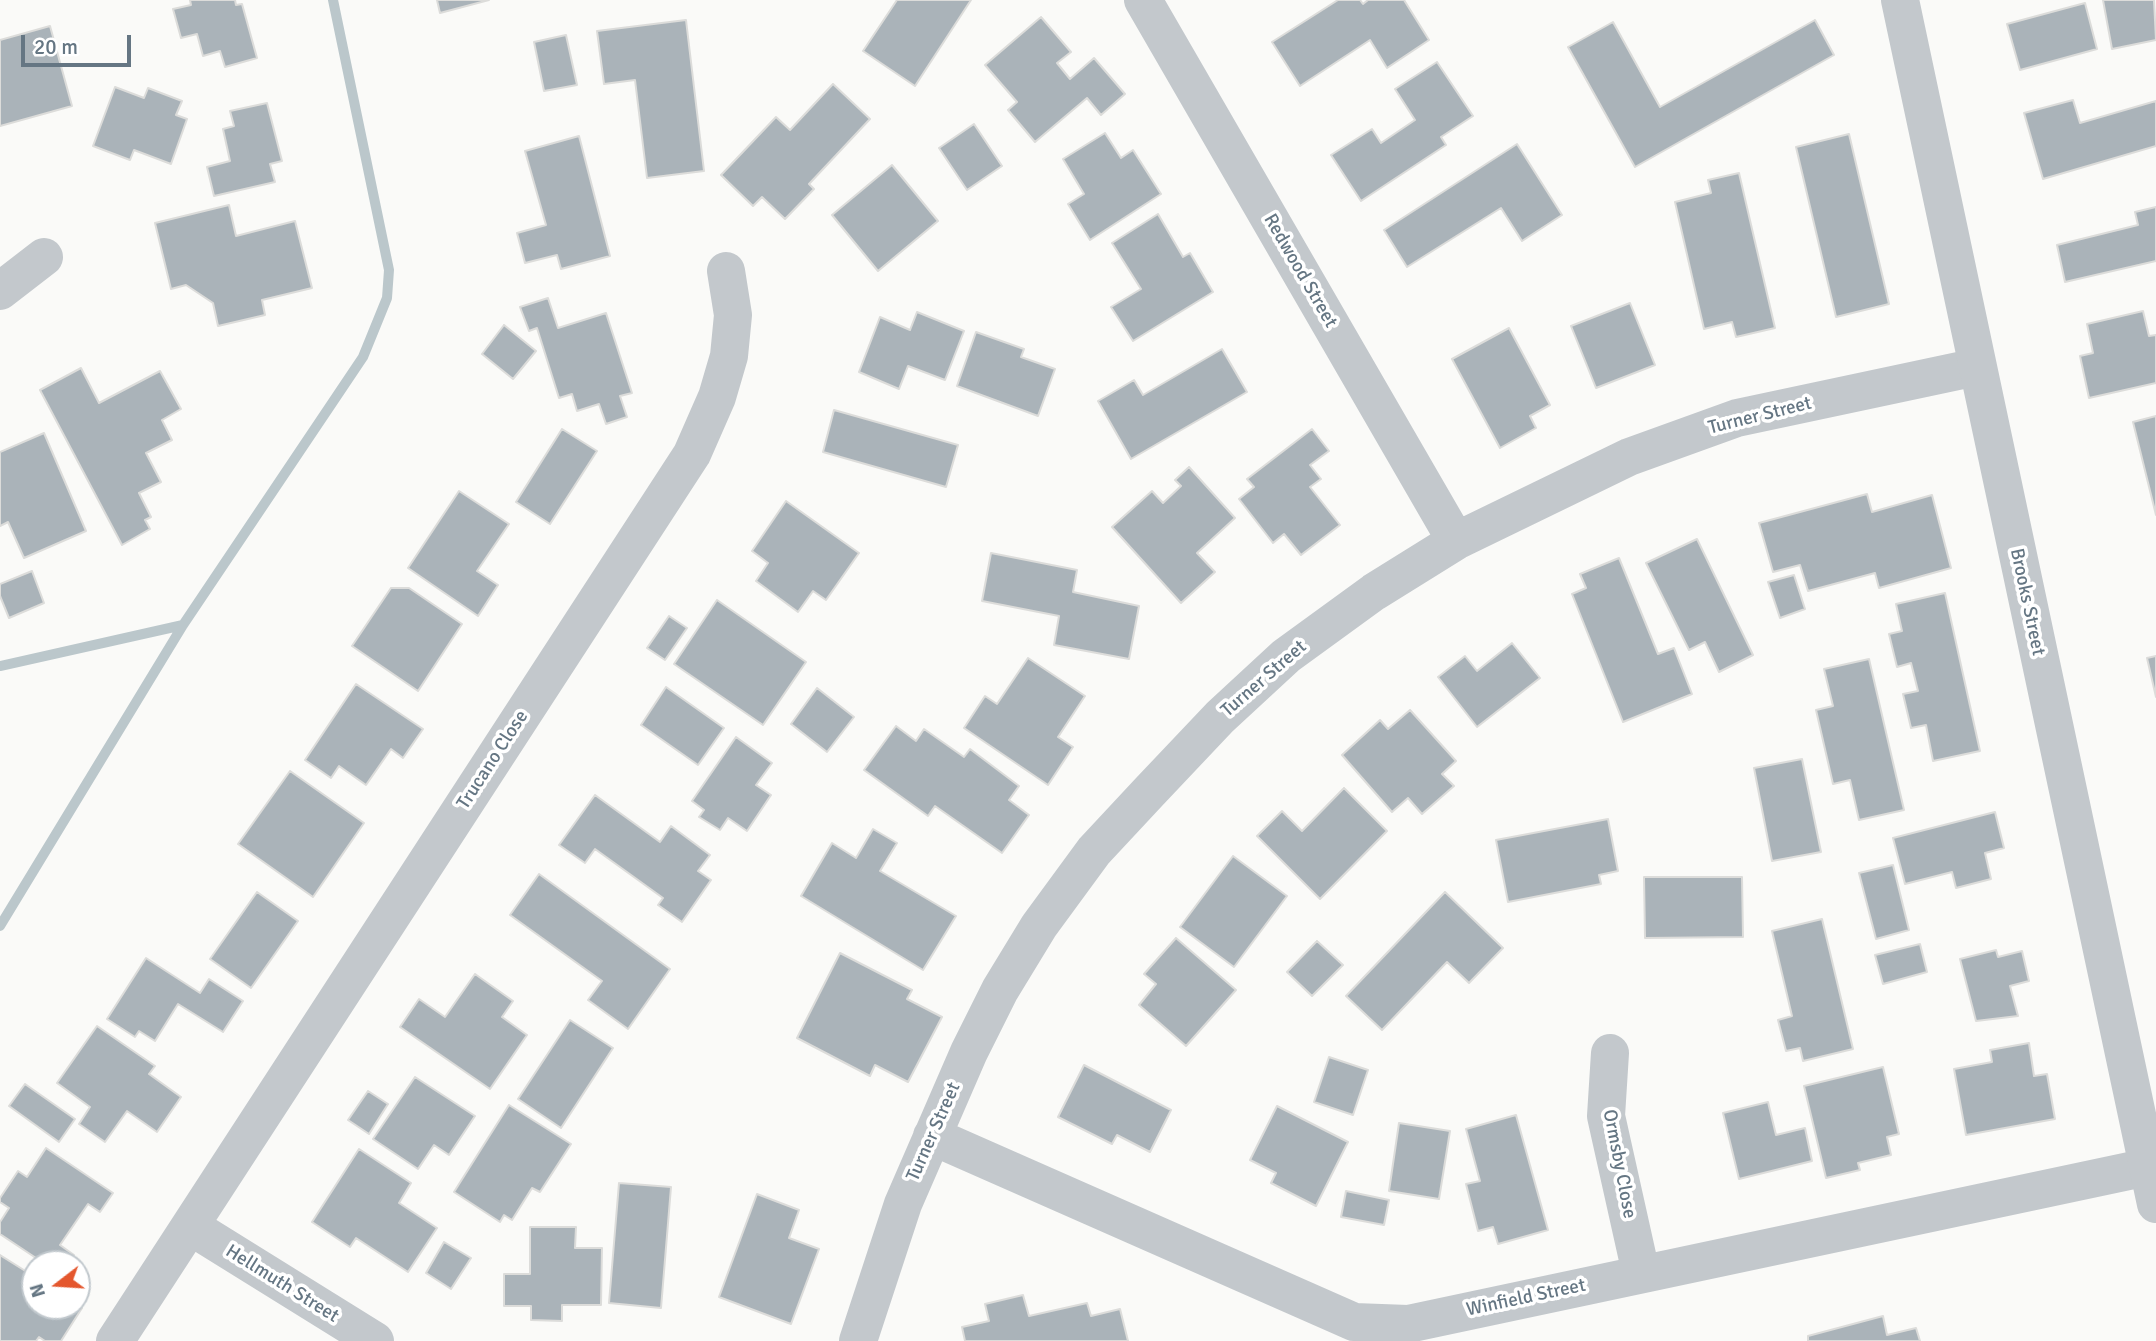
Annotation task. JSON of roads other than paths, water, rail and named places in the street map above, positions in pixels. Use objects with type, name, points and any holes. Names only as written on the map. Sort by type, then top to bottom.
[{"type":"street","name":"Redwood Street","points":[[1143,0],[1456,541]]},
{"type":"street","name":"Brooks Street","points":[[1900,0],[2156,1204]]},
{"type":"street","points":[[0,291],[44,257]]},
{"type":"street","name":"Trucano Close","points":[[115,1341],[692,454],[717,397],[729,356],[733,315],[726,271]]},
{"type":"street","name":"Turner Street","points":[[858,1341],[898,1217],[932,1136],[1000,990],[1039,926],[1094,851],[1220,718],[1286,656],[1374,592],[1456,541],[1629,457],[1737,418],[1977,367]]},
{"type":"street","name":"Ormsby Close","points":[[1610,1053],[1606,1116],[1641,1273]]},
{"type":"street","name":"Winfield Street","points":[[932,1136],[1354,1322],[1408,1324],[2148,1167]]},
{"type":"street","name":"Hellmuth Street","points":[[190,1226],[374,1341]]},
{"type":"waterway","points":[[0,926],[183,625],[363,357],[387,298],[389,270],[333,0]]},
{"type":"waterway","points":[[0,666],[183,625]]}]
